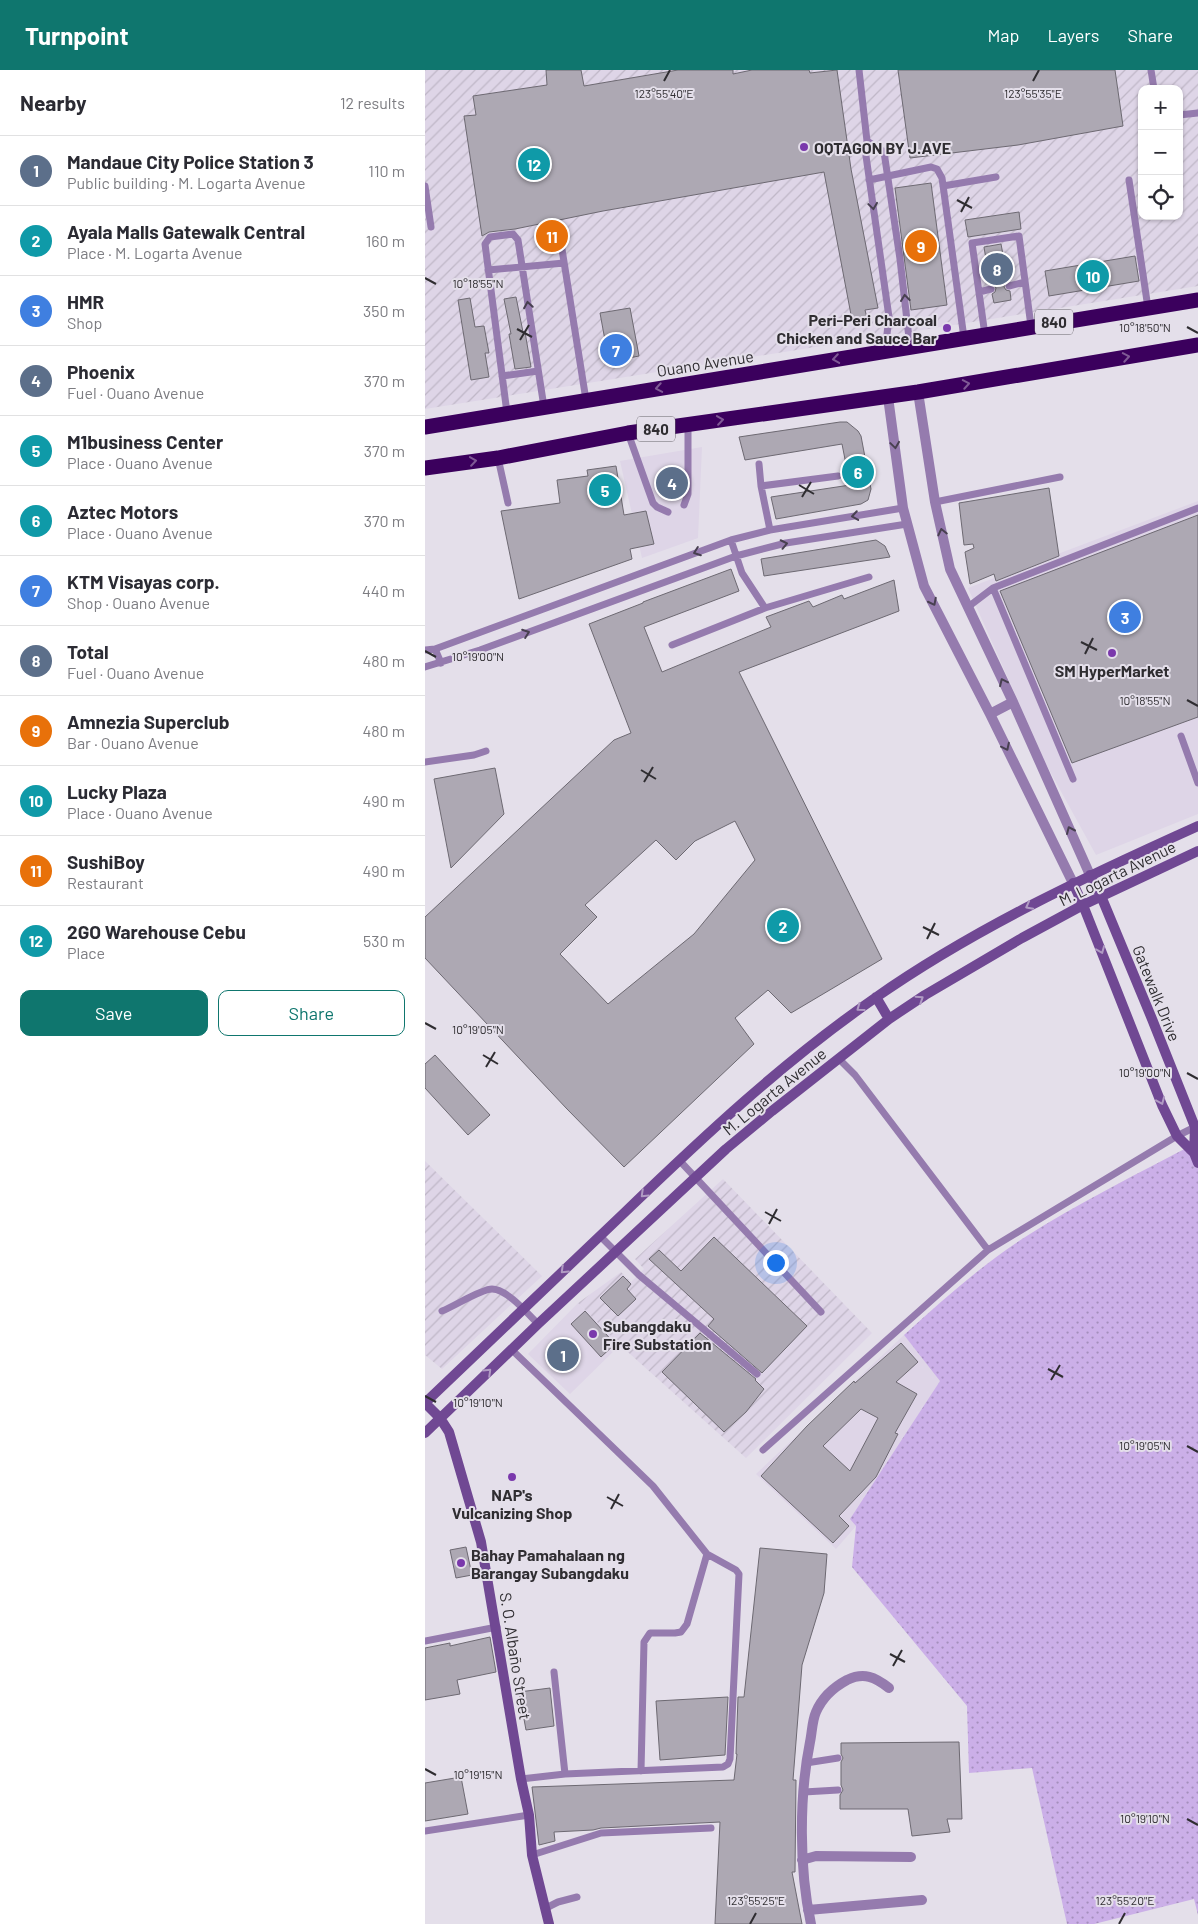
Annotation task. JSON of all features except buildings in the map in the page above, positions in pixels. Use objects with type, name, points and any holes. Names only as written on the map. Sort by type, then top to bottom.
[{"type":"highway","name":"Ouano Avenue","points":[[425,427],[1198,300]]},
{"type":"highway","name":"840","points":[[425,468],[498,458],[628,433],[888,397],[1198,345]]},
{"type":"main road","name":"M. Logarta Avenue","points":[[425,1403],[679,1160],[757,1090],[836,1026],[921,967],[1009,917],[1090,875],[1198,826]]},
{"type":"main road","name":"M. Logarta Avenue","points":[[425,1433],[538,1324],[696,1178],[772,1111],[889,1019],[957,976],[1083,905],[1198,851]]},
{"type":"main road","name":"Gatewalk Drive","points":[[1090,875],[1101,896],[1195,1127],[1196,1158]]},
{"type":"main road","name":"Gatewalk Drive","points":[[1073,884],[1163,1105],[1177,1136],[1196,1158]]},
{"type":"main road","points":[[876,997],[889,1019]]},
{"type":"main road","name":"S. O. Albaño Street","points":[[425,1403],[440,1418],[449,1432],[481,1542],[497,1627],[521,1780],[529,1815],[532,1855],[549,1924]]},
{"type":"street","points":[[918,392],[935,502],[950,569],[1013,702],[1090,875]]},
{"type":"street","points":[[888,397],[903,508],[924,586],[990,714],[1073,884]]},
{"type":"street","points":[[990,714],[1013,702]]},
{"type":"street","points":[[811,1924],[802,1860],[806,1763],[815,1713],[829,1693],[843,1682],[855,1677],[866,1675],[878,1679],[889,1688]]},
{"type":"street","points":[[802,1860],[816,1856],[911,1857]]},
{"type":"street","points":[[808,1910],[922,1900]]},
{"type":"lane","points":[[859,70],[867,141],[866,156],[889,317],[885,351]]},
{"type":"lane","points":[[1151,70],[1153,85]]},
{"type":"lane","points":[[1183,115],[1198,113]]},
{"type":"lane","points":[[867,141],[885,152],[910,347]]},
{"type":"lane","points":[[869,180],[931,168],[939,172],[943,186],[964,338]]},
{"type":"lane","points":[[943,186],[996,177]]},
{"type":"lane","points":[[1129,180],[1148,308]]},
{"type":"lane","points":[[425,186],[431,226]]},
{"type":"lane","points":[[507,413],[485,244],[490,237],[513,234],[518,240],[543,407]]},
{"type":"lane","points":[[985,335],[972,243],[1019,236],[1031,326]]},
{"type":"lane","points":[[561,243],[586,400]]},
{"type":"lane","points":[[488,270],[564,263]]},
{"type":"lane","points":[[1009,286],[1025,282]]},
{"type":"lane","points":[[979,292],[991,289]]},
{"type":"lane","points":[[502,376],[538,370]]},
{"type":"lane","points":[[685,505],[688,494],[688,425]]},
{"type":"lane","points":[[628,433],[653,503],[657,508],[668,512]]},
{"type":"lane","points":[[498,458],[508,503]]},
{"type":"lane","points":[[759,464],[761,486],[770,530]]},
{"type":"lane","points":[[761,486],[837,476]]},
{"type":"lane","points":[[935,502],[1060,477]]},
{"type":"lane","points":[[425,650],[435,649],[731,540],[770,530],[903,508]]},
{"type":"lane","points":[[968,607],[993,588],[1198,508]]},
{"type":"lane","points":[[425,667],[441,663],[736,556],[787,543],[907,524]]},
{"type":"lane","points":[[731,540],[742,573],[765,608]]},
{"type":"lane","points":[[672,645],[765,608],[869,577]]},
{"type":"lane","points":[[993,588],[1073,779]]},
{"type":"lane","points":[[435,649],[441,663]]},
{"type":"lane","points":[[1181,736],[1198,782]]},
{"type":"lane","points":[[425,762],[486,751]]},
{"type":"lane","points":[[838,1058],[855,1075],[988,1250]]},
{"type":"lane","points":[[763,1450],[988,1250],[1195,1127]]},
{"type":"lane","points":[[679,1160],[821,1312]]},
{"type":"lane","points":[[599,1236],[639,1275],[757,1374]]},
{"type":"lane","points":[[442,1311],[479,1293],[493,1289],[506,1293],[538,1324]]},
{"type":"lane","points":[[512,1350],[653,1486],[707,1554],[736,1570],[739,1574],[730,1759],[728,1764],[723,1767],[565,1774],[521,1780]]},
{"type":"lane","points":[[641,1771],[644,1642],[650,1633],[675,1634],[681,1632],[687,1624],[707,1554]]},
{"type":"lane","points":[[425,1641],[497,1627]]},
{"type":"lane","points":[[554,1672],[565,1774]]},
{"type":"lane","points":[[806,1763],[838,1758]]},
{"type":"lane","points":[[804,1792],[838,1790]]},
{"type":"lane","points":[[425,1831],[529,1815]]},
{"type":"lane","points":[[532,1855],[601,1833],[711,1828]]},
{"type":"lane","points":[[546,1908],[558,1902],[577,1897]]},
{"type":"shaded area","points":[[425,70],[1198,70],[1198,286],[425,409]]},
{"type":"shaded area","points":[[702,447],[698,538],[642,558],[620,461]]},
{"type":"shaded area","name":"SM HyperMarket","points":[[1198,501],[1198,814],[1096,855],[1047,766],[968,588]]},
{"type":"shaded area","points":[[1198,1142],[1198,1915],[1194,1899],[1094,1924],[1067,1924],[1032,1768],[969,1773],[967,1706],[852,1567],[856,1526],[850,1519],[940,1381],[904,1335],[976,1273],[1022,1239],[1087,1201]]},
{"type":"shaded area","points":[[425,1161],[542,1276],[442,1369],[425,1355]]},
{"type":"shaded area","points":[[723,1179],[872,1333],[746,1458],[620,1345],[578,1303],[621,1272],[631,1282],[644,1269],[635,1259]]},
{"type":"shaded area","points":[[578,1303],[620,1345],[570,1394],[528,1354]]},
{"type":"shaded area","points":[[904,1335],[941,1380],[850,1519],[856,1526],[836,1549],[756,1474]]},
{"type":"place","name":"OQTAGON BY J.AVE","points":[[804,147]]},
{"type":"place","name":"2GO Warehouse Cebu","points":[[534,164]]},
{"type":"place","name":"SushiBoy","points":[[552,236]]},
{"type":"place","name":"Amnezia Superclub","points":[[921,246]]},
{"type":"place","name":"Total","points":[[997,269]]},
{"type":"place","name":"Lucky Plaza","points":[[1093,276]]},
{"type":"place","name":"Peri-Peri Charcoal Chicken and Sauce Bar","points":[[947,328]]},
{"type":"place","name":"KTM Visayas corp.","points":[[616,350]]},
{"type":"place","name":"Aztec Motors","points":[[858,472]]},
{"type":"place","name":"Phoenix","points":[[672,483]]},
{"type":"place","name":"M1business Center","points":[[605,490]]},
{"type":"place","name":"HMR","points":[[1125,617]]},
{"type":"place","name":"SM HyperMarket","points":[[1112,653]]},
{"type":"place","name":"Ayala Malls Gatewalk Central","points":[[783,926]]},
{"type":"place","name":"Subangdaku Fire Substation","points":[[593,1334]]},
{"type":"place","name":"Mandaue City Police Station 3","points":[[563,1355]]},
{"type":"place","name":"NAP's Vulcanizing Shop","points":[[512,1477]]},
{"type":"place","name":"Bahay Pamahalaan ng Barangay Subangdaku","points":[[461,1563]]}]
